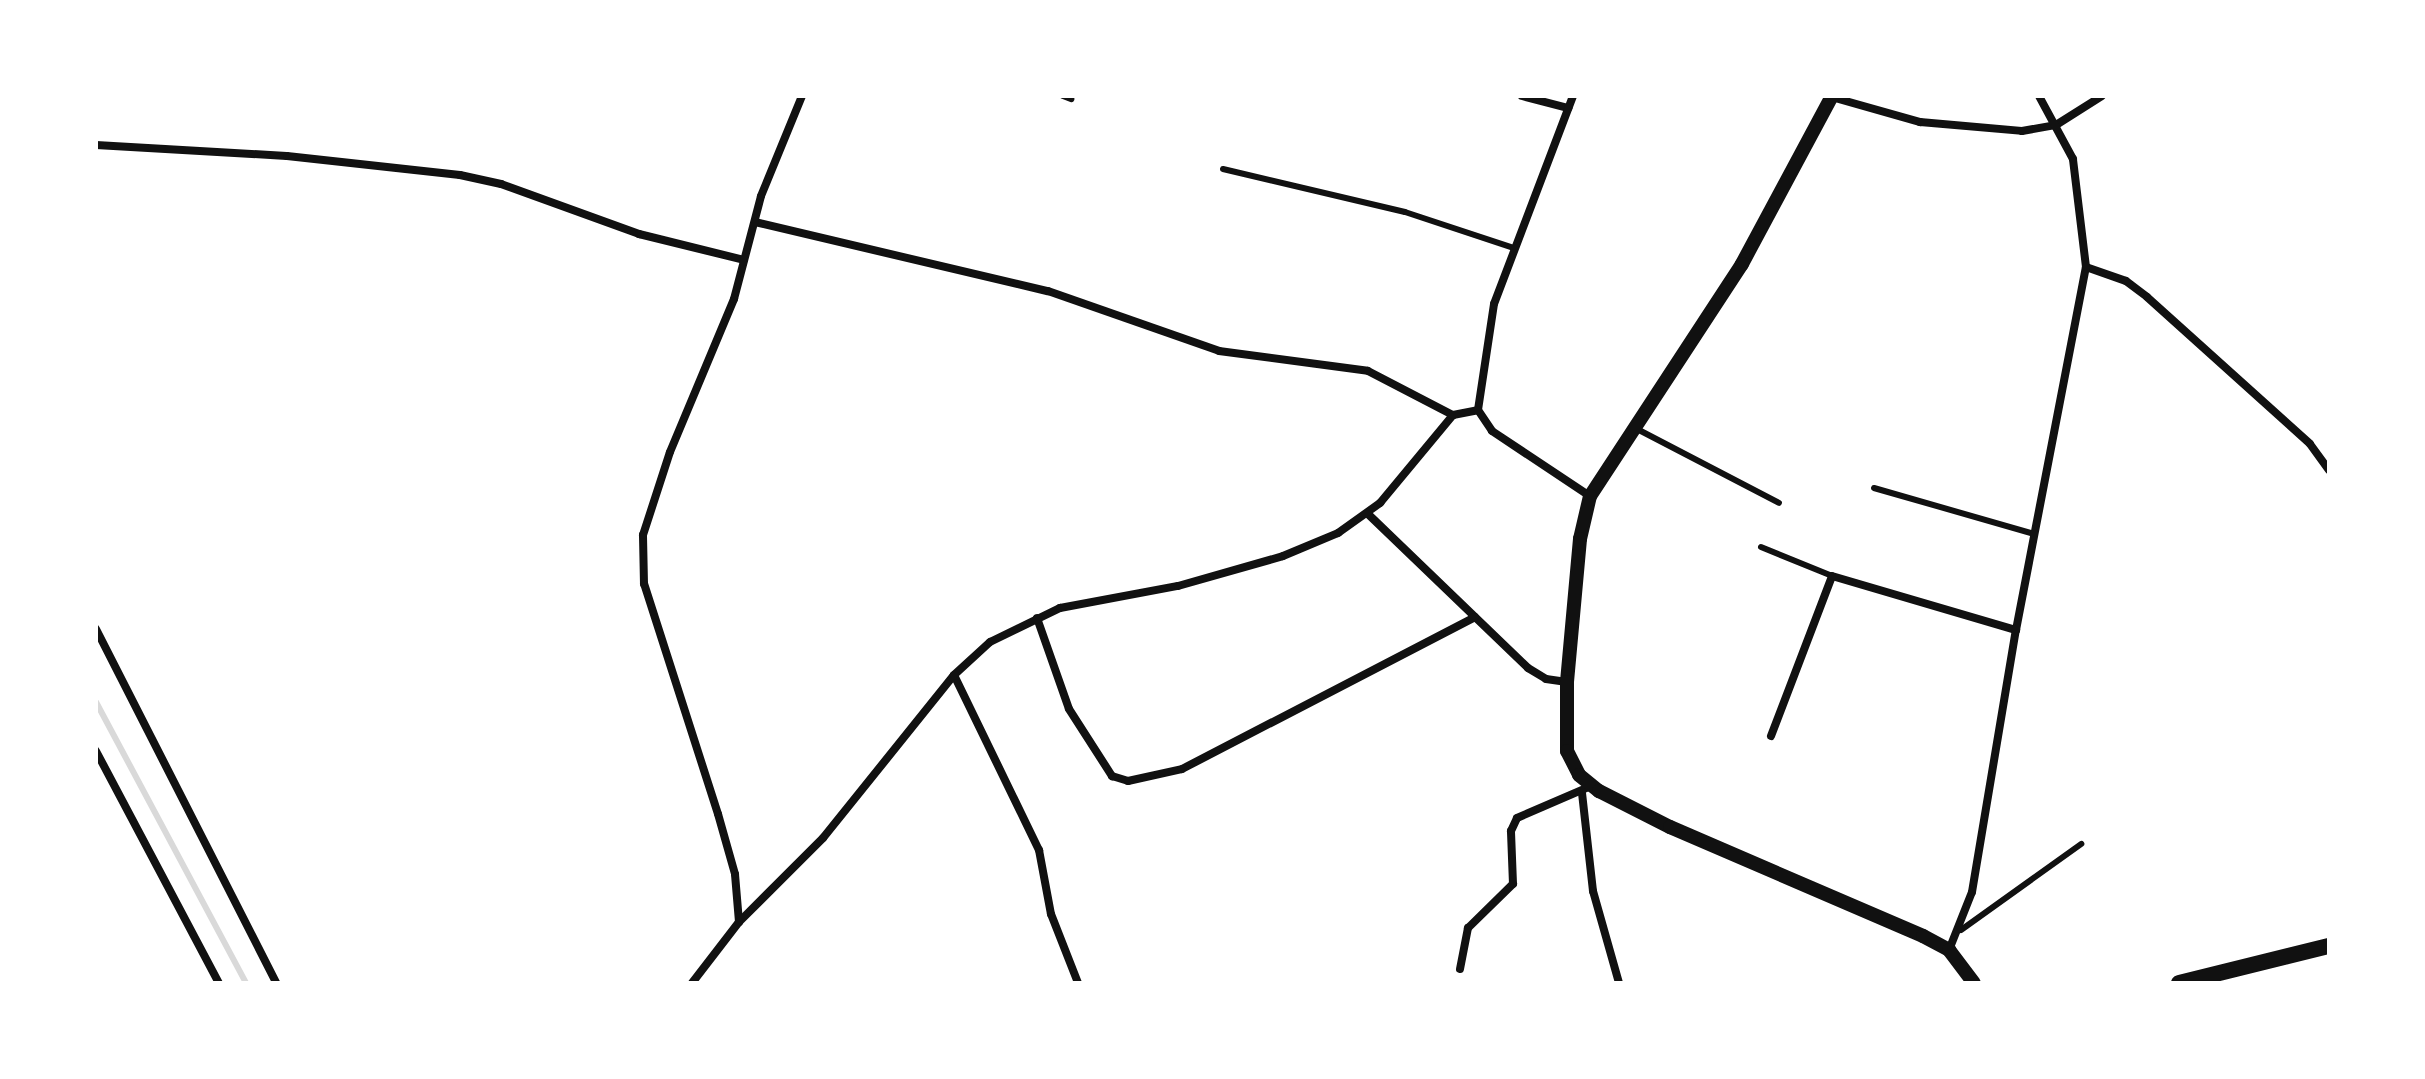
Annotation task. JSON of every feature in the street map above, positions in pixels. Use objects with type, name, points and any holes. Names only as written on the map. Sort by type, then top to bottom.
[{"type":"main road","points":[[2179,983],[2329,946]]},
{"type":"street","points":[[739,922],[735,874],[661,645],[642,554],[653,500],[734,299],[755,222],[802,96]]},
{"type":"street","points":[[1522,96],[1568,108]]},
{"type":"street","points":[[1573,96],[1494,304],[1478,410],[1492,431],[1590,496]]},
{"type":"street","points":[[1949,950],[1961,930],[1972,892],[2016,630],[2086,267],[2075,169],[2056,125],[2039,96]]},
{"type":"street","points":[[1619,983],[1593,891],[1587,789],[1568,757],[1567,682],[1580,539],[1590,496],[1632,426],[1691,348],[1742,264],[1830,97],[1866,111],[1978,130],[2022,131],[2056,125],[2102,96]]},
{"type":"street","points":[[96,145],[287,156],[460,175],[501,184],[639,234],[744,260]]},
{"type":"street","points":[[755,222],[1048,291],[1219,351],[1368,371],[1453,415]]},
{"type":"street","points":[[2086,267],[2126,281],[2147,297],[2310,444],[2329,470]]},
{"type":"street","points":[[692,983],[739,922],[823,838],[954,675],[990,642],[1037,618],[1256,564],[1311,545],[1368,514],[1453,415],[1478,410]]},
{"type":"street","points":[[1368,514],[1532,671],[1567,682]]},
{"type":"street","points":[[1771,736],[1832,576],[2016,630]]},
{"type":"street","points":[[1037,618],[1069,709],[1112,776],[1128,781],[1182,769],[1475,617]]},
{"type":"street","points":[[96,629],[276,983]]},
{"type":"street","points":[[954,675],[1039,850],[1051,914],[1078,983]]},
{"type":"street","points":[[96,751],[219,983]]},
{"type":"street","points":[[1460,969],[1471,923],[1513,884],[1512,824],[1529,810],[1587,789],[1949,950],[1974,983]]},
{"type":"lane","points":[[1223,169],[1405,212],[1514,248]]},
{"type":"lane","points":[[1632,426],[1779,503]]},
{"type":"lane","points":[[1874,488],[2034,534]]},
{"type":"lane","points":[[1761,547],[1832,576]]},
{"type":"lane","points":[[1961,930],[2081,844]]},
{"type":"waterway","points":[[96,702],[246,983]]}]
